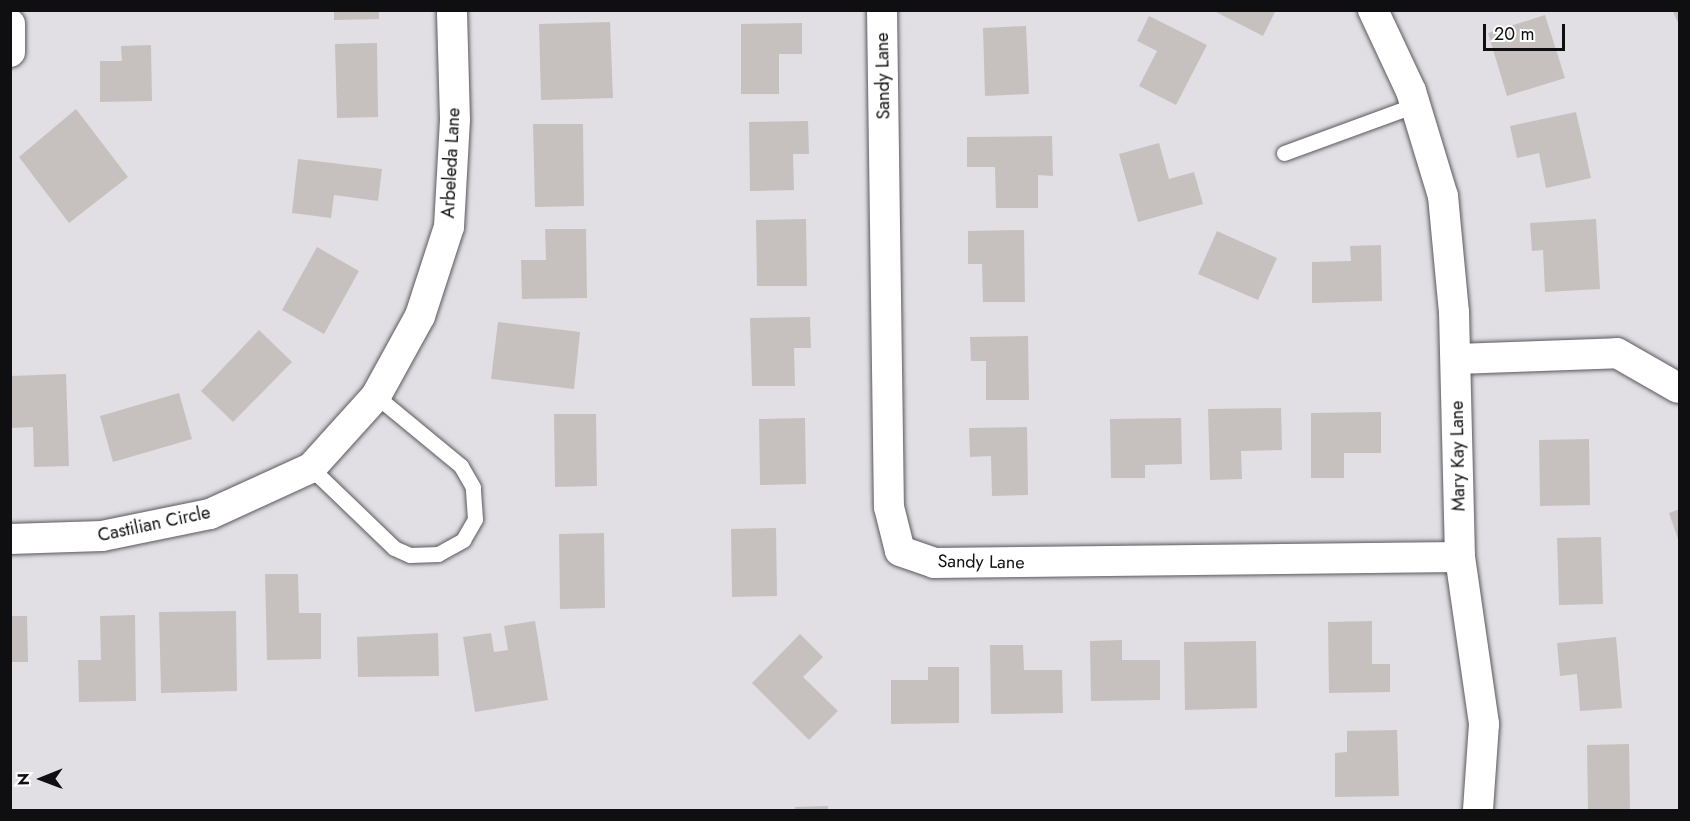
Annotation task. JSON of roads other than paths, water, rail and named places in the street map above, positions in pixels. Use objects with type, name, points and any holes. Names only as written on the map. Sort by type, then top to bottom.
[{"type":"street","name":"Arbeleda Lane","points":[[345,433],[376,396],[420,316],[449,227],[455,120],[452,10]]},
{"type":"street","name":"Sandy Lane","points":[[882,10],[890,507],[900,550],[934,563],[1460,557]]},
{"type":"street","name":"Mary Kay Lane","points":[[1373,10],[1415,105],[1443,196],[1457,359],[1460,557],[1484,724],[1478,810]]},
{"type":"street","points":[[10,24],[10,52]]},
{"type":"street","points":[[1457,359],[1617,353],[1678,388]]},
{"type":"street","name":"Castilian Circle","points":[[10,539],[102,536],[210,514],[311,468],[345,433]]},
{"type":"lane","points":[[1284,153],[1415,105]]},
{"type":"lane","points":[[311,468],[394,548],[410,555],[438,554],[463,540],[475,519],[473,487],[461,466],[376,396]]}]
